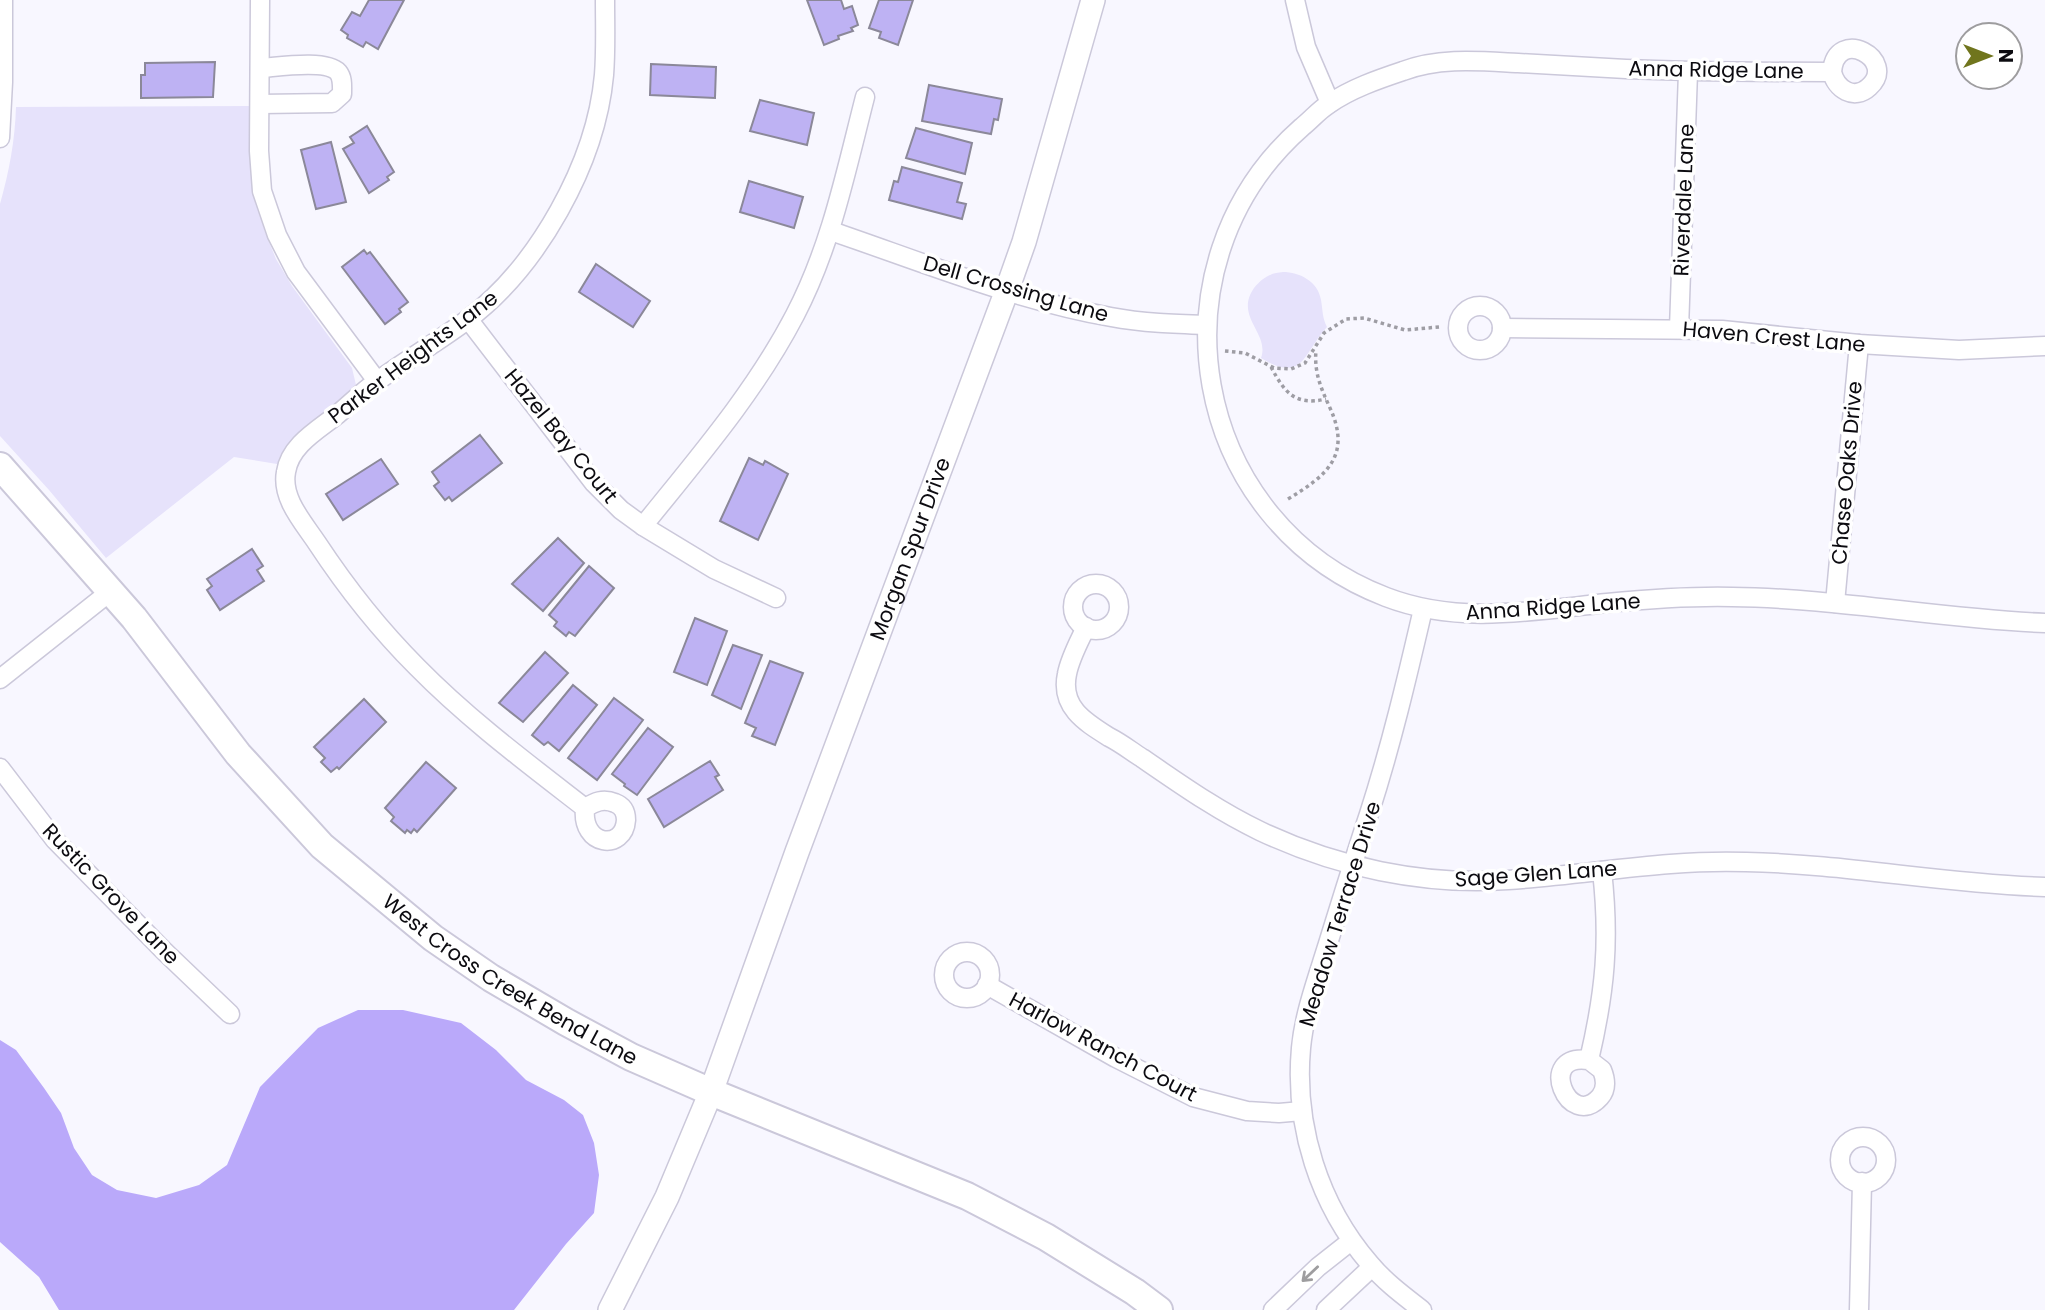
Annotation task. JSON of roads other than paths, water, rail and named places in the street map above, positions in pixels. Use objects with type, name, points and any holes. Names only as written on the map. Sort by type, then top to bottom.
[{"type":"main road","name":"West Cross Creek Bend Lane","points":[[0,466],[111,592],[239,754],[322,846],[433,939],[491,978],[631,1057],[967,1195],[1046,1237],[1159,1310]]},
{"type":"street","points":[[0,132],[3,0]]},
{"type":"street","points":[[260,0],[259,151],[262,191],[277,235],[296,272],[377,381]]},
{"type":"street","name":"Parker Heights Lane","points":[[584,808],[497,740],[409,659],[344,580],[300,518],[286,491],[285,472],[291,455],[303,442],[377,381],[468,319],[503,289],[559,212],[582,162],[593,129],[604,77],[605,0]]},
{"type":"street","name":"Morgan Spur Drive","points":[[610,1310],[667,1197],[711,1092],[797,852],[1007,290],[1024,242],[1093,0]]},
{"type":"street","points":[[1295,0],[1306,47],[1330,103]]},
{"type":"street","name":"Anna Ridge Lane","points":[[1832,72],[1688,72],[1480,61],[1443,62],[1407,69],[1330,103],[1280,148],[1248,190],[1217,258],[1210,290],[1207,325],[1211,382],[1219,419],[1236,464],[1261,504],[1284,531],[1329,569],[1367,590],[1423,609],[1498,615],[1693,597],[1769,597],[2045,623]]},
{"type":"street","points":[[260,68],[326,66],[337,71],[342,82],[342,94],[332,103],[260,104]]},
{"type":"street","name":"Riverdale Lane","points":[[1679,329],[1688,72]]},
{"type":"street","points":[[643,526],[761,373],[795,315],[831,231],[865,97]]},
{"type":"street","name":"Dell Crossing Lane","points":[[831,231],[1007,290],[1110,317],[1151,323],[1207,325]]},
{"type":"street","name":"Hazel Bay Court","points":[[468,319],[594,483],[621,510],[714,569],[776,598]]},
{"type":"street","name":"Haven Crest Lane","points":[[1502,328],[1744,332],[1859,344],[1959,350],[2045,346]]},
{"type":"street","name":"Chase Oaks Drive","points":[[1835,603],[1859,344]]},
{"type":"street","points":[[0,679],[111,592]]},
{"type":"street","name":"Meadow Terrace Drive","points":[[1422,1310],[1372,1266],[1351,1241],[1336,1216],[1319,1180],[1307,1139],[1302,1111],[1300,1069],[1304,1027],[1388,755],[1423,609]]},
{"type":"street","name":"Sage Glen Lane","points":[[1086,628],[1069,665],[1066,683],[1069,702],[1084,722],[1259,831],[1352,865],[1417,877],[1477,881],[1701,862],[1745,862],[1983,884],[2045,887]]},
{"type":"street","name":"Rustic Grove Lane","points":[[0,768],[55,839],[165,952],[230,1014]]},
{"type":"street","points":[[1589,1060],[1598,1024],[1605,975],[1607,927],[1602,871]]},
{"type":"street","name":"Harlow Ranch Court","points":[[987,985],[1116,1058],[1193,1097],[1247,1111],[1302,1111]]},
{"type":"street","points":[[1859,1310],[1862,1182]]},
{"type":"street","points":[[1272,1310],[1318,1267],[1351,1241]]},
{"type":"street","points":[[1326,1310],[1372,1266]]}]
